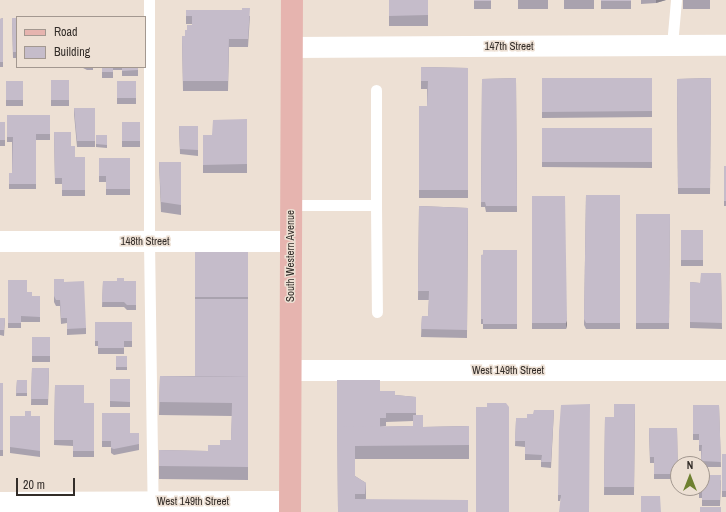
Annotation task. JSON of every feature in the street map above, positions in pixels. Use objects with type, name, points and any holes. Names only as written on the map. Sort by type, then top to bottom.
[{"type":"main road","name":"South Western Avenue","points":[[290,506],[289,241],[292,0]]},
{"type":"street","name":"147th Street","points":[[291,47],[726,45]]},
{"type":"street","name":"148th Street","points":[[0,241],[289,241]]},
{"type":"street","name":"West 149th Street","points":[[290,370],[726,370]]},
{"type":"street","name":"West 149th Street","points":[[0,502],[153,507],[290,506]]},
{"type":"lane","points":[[149,0],[149,241],[153,507]]},
{"type":"lane","points":[[672,45],[676,0]]},
{"type":"lane","points":[[376,90],[377,312]]},
{"type":"lane","points":[[290,205],[376,205]]},
{"type":"building","points":[[389,0],[428,0],[428,15],[389,16]]},
{"type":"building","points":[[491,0],[491,1],[474,1]]},
{"type":"building","points":[[631,0],[631,1],[601,1]]},
{"type":"building","points":[[242,8],[250,8],[248,39],[229,39],[229,36],[185,36],[187,25],[192,25],[192,16],[186,16],[186,10],[242,10]]},
{"type":"building","points":[[3,18],[3,62],[0,62],[0,19]]},
{"type":"building","points":[[12,18],[16,18],[16,52],[13,52]]},
{"type":"building","points":[[182,36],[229,36],[228,81],[183,81]]},
{"type":"building","points":[[421,67],[468,68],[468,190],[419,190],[419,106],[427,106],[428,81],[421,81]]},
{"type":"building","points":[[102,68],[113,68],[113,72],[102,72]]},
{"type":"building","points":[[122,68],[138,68],[138,70],[122,71]]},
{"type":"building","points":[[516,78],[517,206],[486,206],[485,202],[481,202],[482,79]]},
{"type":"building","points":[[542,78],[652,78],[652,111],[542,112]]},
{"type":"building","points":[[711,78],[710,188],[678,188],[677,79]]},
{"type":"building","points":[[51,80],[69,80],[69,100],[51,100]]},
{"type":"building","points":[[6,81],[23,81],[23,100],[6,100]]},
{"type":"building","points":[[117,81],[136,81],[136,98],[117,98]]},
{"type":"building","points":[[74,108],[95,108],[95,141],[77,141]]},
{"type":"building","points":[[7,115],[50,115],[50,134],[36,134],[36,184],[9,184],[9,173],[12,173],[13,137],[7,137]]},
{"type":"building","points":[[247,119],[247,164],[203,165],[203,135],[212,135],[213,120]]},
{"type":"building","points":[[0,122],[5,122],[5,140],[0,140]]},
{"type":"building","points":[[122,122],[140,122],[140,141],[122,141]]},
{"type":"building","points":[[179,126],[198,126],[198,150],[180,149]]},
{"type":"building","points":[[542,128],[652,128],[652,162],[542,162]]},
{"type":"building","points":[[54,132],[71,132],[71,146],[75,146],[75,157],[85,157],[85,190],[62,190],[62,178],[55,178]]},
{"type":"building","points":[[96,135],[107,135],[107,145],[96,144]]},
{"type":"building","points":[[99,158],[130,158],[130,189],[106,189],[106,176],[99,176]]},
{"type":"building","points":[[159,162],[181,162],[181,205],[161,202]]},
{"type":"building","points":[[724,166],[726,166],[726,201],[724,201]]},
{"type":"building","points":[[586,195],[620,195],[620,323],[586,323],[584,319]]},
{"type":"building","points":[[532,196],[565,196],[566,323],[532,323]]},
{"type":"building","points":[[419,206],[468,208],[467,330],[421,329],[422,316],[428,316],[429,291],[418,291]]},
{"type":"building","points":[[636,214],[670,214],[669,323],[636,323]]},
{"type":"building","points":[[681,230],[703,230],[703,260],[681,260]]},
{"type":"building","points":[[483,250],[517,250],[517,324],[483,324],[483,319],[481,319],[481,255],[483,255]]},
{"type":"building","points":[[195,252],[248,252],[248,297],[195,297]]},
{"type":"building","points":[[701,273],[721,273],[722,323],[690,322],[690,282],[700,283]]},
{"type":"building","points":[[117,278],[124,278],[124,281],[136,281],[136,305],[127,305],[124,302],[102,302],[103,281],[117,281]]},
{"type":"building","points":[[54,279],[64,279],[64,282],[84,281],[86,328],[67,329],[67,318],[61,318],[60,300],[56,300],[54,296]]},
{"type":"building","points":[[8,280],[27,280],[27,292],[32,292],[32,296],[40,296],[40,317],[21,316],[21,323],[8,323]]},
{"type":"building","points":[[195,299],[248,299],[248,377],[195,376]]},
{"type":"building","points":[[0,318],[5,318],[4,330],[0,330]]},
{"type":"building","points":[[95,322],[132,322],[132,341],[124,341],[124,348],[98,348],[98,341],[95,341]]},
{"type":"building","points":[[32,337],[50,337],[50,356],[32,356]]},
{"type":"building","points":[[116,356],[127,356],[127,367],[116,367]]},
{"type":"building","points":[[32,368],[49,368],[48,399],[31,399]]},
{"type":"building","points":[[160,376],[248,377],[248,467],[159,466],[159,450],[208,451],[208,445],[220,445],[220,440],[231,440],[232,403],[159,402]]},
{"type":"building","points":[[110,379],[130,379],[130,402],[110,401]]},
{"type":"building","points":[[17,380],[27,380],[27,393],[16,393]]},
{"type":"building","points":[[337,380],[380,380],[380,391],[395,391],[395,395],[416,397],[416,413],[386,413],[386,418],[380,418],[380,427],[337,427]]},
{"type":"building","points":[[0,383],[3,383],[3,450],[0,450]]},
{"type":"building","points":[[55,385],[84,385],[84,403],[94,403],[94,451],[73,451],[73,440],[54,440]]},
{"type":"building","points":[[487,403],[506,403],[509,407],[509,512],[476,512],[476,407],[487,407]]},
{"type":"building","points":[[590,404],[589,512],[559,512],[561,495],[558,495],[561,405]]},
{"type":"building","points":[[614,404],[635,404],[634,487],[604,487],[605,417],[614,417]]},
{"type":"building","points":[[693,405],[719,405],[721,462],[710,461],[710,456],[701,456],[702,445],[699,445],[699,434],[693,434]]},
{"type":"building","points":[[534,410],[554,410],[551,462],[541,462],[542,455],[525,454],[525,441],[515,441],[516,418],[527,418],[527,414],[533,414]]},
{"type":"building","points":[[25,411],[31,411],[31,416],[40,416],[40,451],[10,447],[10,416],[25,416]]},
{"type":"building","points":[[102,413],[130,413],[130,433],[139,433],[139,444],[114,449],[111,448],[111,441],[102,441]]},
{"type":"building","points":[[413,415],[423,415],[423,427],[469,426],[469,445],[355,446],[355,476],[366,483],[365,494],[355,494],[355,499],[468,500],[468,512],[338,512],[337,427],[413,426]]},
{"type":"building","points":[[649,428],[677,428],[678,456],[670,456],[670,474],[654,474],[654,457],[650,457]]},
{"type":"building","points":[[722,454],[726,454],[726,491],[722,491]]},
{"type":"building","points":[[710,475],[721,475],[720,500],[702,500],[702,496],[710,496]]},
{"type":"building","points":[[641,496],[660,496],[661,512],[641,512]]},
{"type":"building","points":[[700,507],[721,507],[721,512],[700,512]]}]
